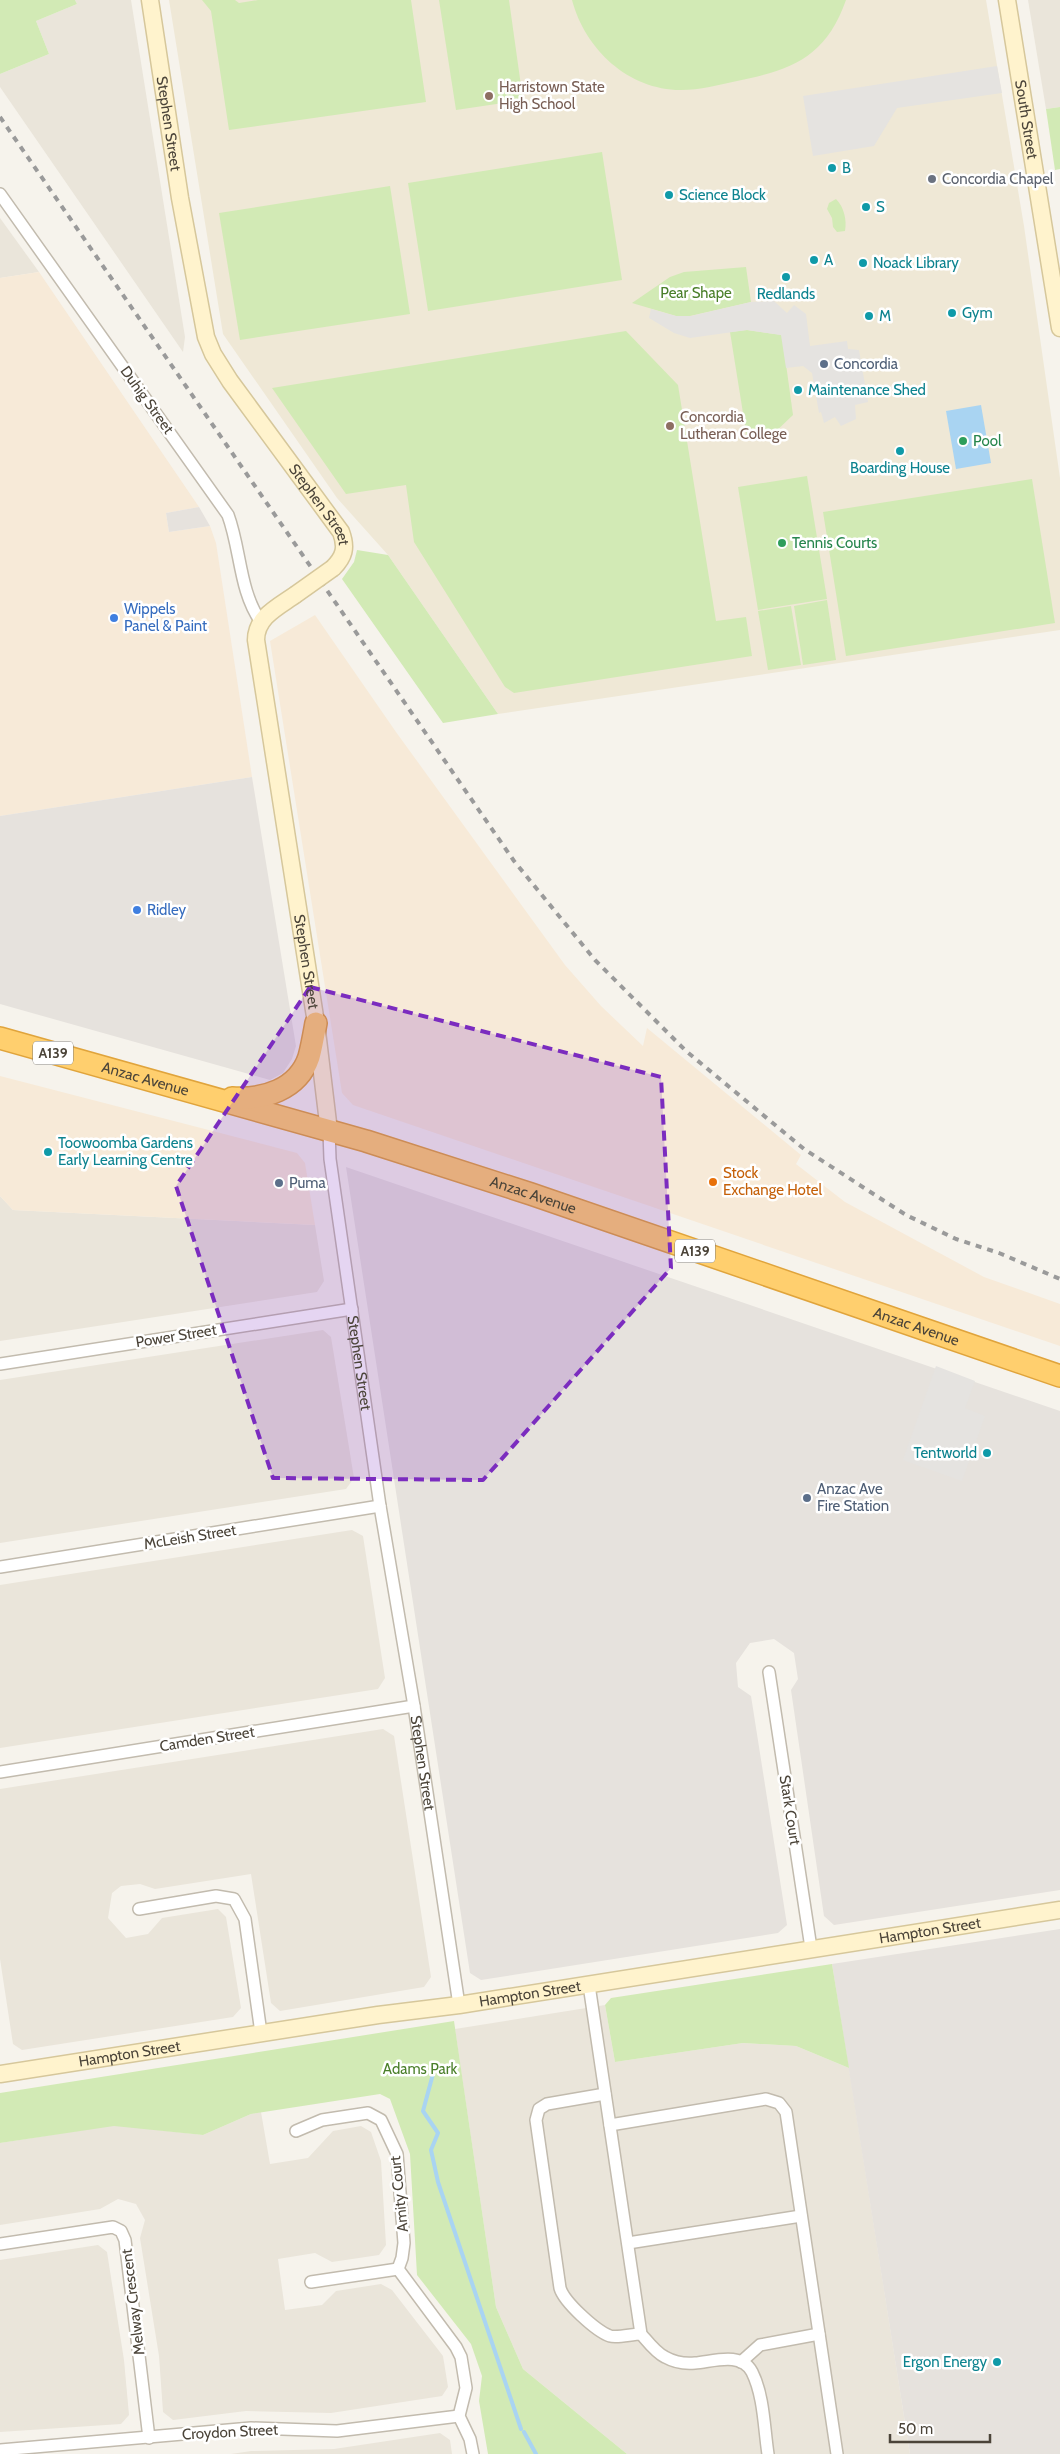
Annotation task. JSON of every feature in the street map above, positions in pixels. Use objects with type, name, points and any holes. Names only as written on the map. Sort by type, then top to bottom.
[{"type":"highway","points":[[207,1096],[245,1099],[276,1093],[289,1085],[304,1068],[316,1023]]},
{"type":"highway","name":"Anzac Avenue","points":[[0,1038],[366,1141],[521,1191],[1060,1376]]},
{"type":"street","name":"Stephen Street","points":[[150,0],[178,188],[206,337],[213,354],[230,381],[341,532],[344,550],[341,559],[333,568],[270,612],[261,622],[256,633],[257,648],[316,1023],[329,1131],[330,1159],[380,1506],[414,1706],[459,2005]]},
{"type":"street","name":"South Street","points":[[1007,0],[1060,328]]},
{"type":"street","name":"Duhig Street","points":[[0,194],[228,515],[234,532],[248,598],[261,622]]},
{"type":"street","name":"Power Street","points":[[0,1364],[352,1308]]},
{"type":"street","name":"McLeish Street","points":[[0,1567],[380,1506]]},
{"type":"street","name":"Stark Court","points":[[769,1672],[812,1948]]},
{"type":"street","name":"Camden Street","points":[[0,1772],[414,1706]]},
{"type":"street","points":[[139,1909],[216,1896],[234,1899],[245,1919],[261,2033]]},
{"type":"street","name":"Hampton Street","points":[[0,2073],[378,2015],[459,2005],[1060,1910]]},
{"type":"street","points":[[589,1985],[641,2334],[664,2357],[677,2362],[694,2363],[724,2358],[741,2362],[751,2370],[758,2388],[768,2454]]},
{"type":"street","points":[[605,2094],[547,2104],[540,2109],[536,2120],[560,2288],[563,2297],[603,2332],[612,2336],[641,2334]]},
{"type":"street","points":[[610,2125],[766,2099],[779,2103],[786,2112],[837,2454]]},
{"type":"street","name":"Amity Court","points":[[296,2131],[322,2120],[368,2113],[381,2120],[397,2154],[404,2243],[398,2269]]},
{"type":"street","points":[[628,2243],[801,2216]]},
{"type":"street","name":"Melway Crescent","points":[[0,2244],[113,2227],[122,2231],[125,2240],[149,2438]]},
{"type":"street","points":[[311,2282],[398,2269],[461,2357],[466,2388],[459,2416],[470,2439],[473,2454]]},
{"type":"street","points":[[741,2362],[760,2345],[819,2334]]},
{"type":"street","name":"Croydon Street","points":[[0,2450],[251,2428],[338,2431],[459,2416]]},
{"type":"highlighted area","points":[[310,987],[661,1077],[671,1268],[483,1480],[273,1478],[176,1186]]},
{"type":"shaded area","points":[[75,0],[131,0],[185,337],[183,352],[0,87],[0,74],[49,54],[36,21],[77,4]]},
{"type":"shaded area","name":"Concordia Lutheran College","points":[[169,0],[986,0],[1024,226],[1060,478],[1060,630],[498,714],[388,555],[337,498],[223,334]]},
{"type":"shaded area","points":[[1028,0],[1060,0],[1060,107],[1046,109]]},
{"type":"shaded area","points":[[997,66],[1002,93],[897,108],[874,146],[813,156],[803,96]]},
{"type":"shaded area","points":[[0,218],[39,272],[0,278]]},
{"type":"shaded area","points":[[39,272],[199,507],[166,513],[169,532],[210,526],[216,543],[252,777],[0,816],[0,278]]},
{"type":"shaded area","name":"Concordia","points":[[774,301],[787,313],[794,305],[806,314],[810,346],[847,341],[848,349],[859,350],[868,402],[855,405],[856,419],[841,426],[835,417],[824,423],[821,412],[819,413],[812,373],[803,366],[786,368],[781,335],[747,330],[690,338],[674,333],[649,318],[651,309],[676,316],[691,316],[751,302]]},
{"type":"shaded area","points":[[199,507],[210,526],[169,532],[166,513]]},
{"type":"shaded area","points":[[315,615],[396,732],[565,965],[601,1006],[643,1046],[647,1028],[801,1155],[796,1164],[845,1202],[984,1277],[1060,1304],[1060,1346],[353,1105],[342,1093],[270,641]]},
{"type":"shaded area","name":"Ridley","points":[[252,777],[296,1046],[292,1059],[283,1073],[270,1080],[0,1004],[0,816]]},
{"type":"shaded area","points":[[0,1076],[297,1153],[305,1163],[315,1225],[13,1210],[0,1196]]},
{"type":"shaded area","points":[[346,1167],[1060,1411],[1060,1890],[834,1925],[824,1916],[791,1690],[798,1679],[794,1653],[774,1639],[750,1643],[736,1663],[738,1687],[751,1696],[787,1925],[778,1933],[481,1980],[470,1973]]},
{"type":"shaded area","points":[[0,1196],[13,1210],[315,1225],[324,1281],[317,1292],[0,1341]]},
{"type":"shaded area","points":[[323,1330],[331,1337],[354,1478],[346,1489],[0,1543],[0,1380]]},
{"type":"shaded area","points":[[936,1366],[975,1381],[965,1408],[985,1416],[962,1481],[903,1460]]},
{"type":"shaded area","points":[[352,1530],[363,1536],[385,1678],[378,1689],[0,1748],[0,1585]]},
{"type":"shaded area","points":[[383,1729],[394,1736],[431,1977],[424,1987],[280,2011],[271,2003],[251,1874],[155,1889],[140,1884],[121,1886],[112,1893],[108,1918],[126,1938],[148,1934],[162,1918],[218,1909],[226,1917],[241,2008],[233,2017],[22,2050],[13,2044],[0,1959],[0,1789]]},
{"type":"shaded area","points":[[1060,1929],[1060,2454],[910,2454],[832,1964]]},
{"type":"shaded area","points":[[605,2005],[615,2062],[743,2043],[796,2046],[849,2068],[910,2454],[627,2454],[523,2369],[496,2307],[455,2029]]},
{"type":"shaded area","points":[[261,2112],[270,2164],[308,2158],[333,2131],[361,2126],[371,2132],[381,2161],[386,2245],[379,2255],[332,2262],[315,2253],[278,2259],[285,2310],[322,2305],[336,2291],[381,2284],[392,2290],[443,2356],[448,2387],[442,2396],[331,2413],[246,2411],[173,2420],[163,2412],[159,2356],[140,2238],[145,2220],[136,2204],[118,2199],[100,2209],[0,2225],[0,2143],[114,2125],[203,2135],[251,2114]]},
{"type":"shaded area","points":[[98,2245],[107,2252],[124,2360],[129,2415],[121,2424],[0,2432],[0,2260]]},
{"type":"shaded area","points":[[440,2433],[450,2440],[452,2454],[231,2454],[251,2451],[334,2449]]},
{"type":"green space","points":[[0,0],[75,0],[77,4],[36,21],[49,54],[0,74]]},
{"type":"green space","points":[[202,0],[235,0],[239,3],[258,0],[411,0],[426,102],[229,130],[211,11]]},
{"type":"green space","points":[[439,0],[509,0],[523,100],[456,110]]},
{"type":"green space","points":[[572,0],[846,0],[838,19],[828,35],[805,58],[790,66],[757,77],[709,87],[681,90],[643,83],[612,63],[598,50],[587,35],[578,18]]},
{"type":"green space","points":[[1060,107],[1060,169],[1055,170],[1046,109]]},
{"type":"green space","points":[[602,152],[622,280],[428,311],[408,183]]},
{"type":"green space","points":[[390,186],[410,314],[240,340],[219,213]]},
{"type":"green space","points":[[836,199],[844,214],[846,222],[845,231],[837,232],[833,227],[832,218],[827,209],[829,203]]},
{"type":"green space","name":"Pear Shape","points":[[746,267],[751,302],[690,316],[676,316],[632,303],[670,277],[684,272]]},
{"type":"green space","points":[[747,330],[782,335],[793,415],[771,436],[752,441],[747,438],[730,332]]},
{"type":"green space","points":[[626,331],[678,385],[716,621],[746,617],[752,656],[514,693],[505,687],[414,542],[406,485],[346,494],[272,388]]},
{"type":"green space","name":"Tennis Courts","points":[[807,476],[827,599],[758,610],[738,487]]},
{"type":"green space","points":[[1032,479],[1055,623],[846,656],[823,512]]},
{"type":"green space","points":[[357,550],[388,555],[498,714],[443,723],[342,579],[354,562]]},
{"type":"green space","points":[[827,600],[836,660],[803,665],[794,606]]},
{"type":"green space","points":[[791,606],[801,665],[768,670],[758,611]]},
{"type":"green space","points":[[832,1964],[849,2068],[796,2046],[743,2043],[615,2062],[605,2005],[611,1998]]},
{"type":"green space","name":"Adams Park","points":[[454,2021],[496,2307],[523,2369],[627,2454],[488,2454],[479,2401],[482,2376],[471,2344],[417,2275],[410,2154],[390,2099],[380,2094],[251,2114],[203,2135],[114,2126],[0,2143],[0,2093]]},
{"type":"water","points":[[981,405],[991,463],[956,469],[946,411]]},
{"type":"waterway","points":[[433,2074],[423,2111],[438,2133],[431,2150],[438,2182],[521,2429]]},
{"type":"waterway","points":[[524,2432],[536,2454]]},
{"type":"railway","points":[[0,117],[514,861],[595,960],[686,1051],[804,1149],[906,1215],[956,1239],[999,1253],[1060,1279]]},
{"type":"place","name":"Harristown State High School","points":[[489,96]]},
{"type":"place","name":"B","points":[[832,168]]},
{"type":"place","name":"Concordia Chapel","points":[[932,179]]},
{"type":"place","name":"Science Block","points":[[669,195]]},
{"type":"place","name":"S","points":[[866,207]]},
{"type":"place","name":"A","points":[[814,260]]},
{"type":"place","name":"Noack Library","points":[[863,263]]},
{"type":"place","name":"Redlands","points":[[786,277]]},
{"type":"place","name":"Gym","points":[[952,313]]},
{"type":"place","name":"M","points":[[869,316]]},
{"type":"place","name":"Concordia","points":[[824,364]]},
{"type":"place","name":"Maintenance Shed","points":[[798,390]]},
{"type":"place","name":"Concordia Lutheran College","points":[[670,426]]},
{"type":"place","name":"Pool","points":[[963,441]]},
{"type":"place","name":"Boarding House","points":[[900,451]]},
{"type":"place","name":"Tennis Courts","points":[[782,543]]},
{"type":"place","name":"Wippels Panel & Paint","points":[[114,618]]},
{"type":"place","name":"Ridley","points":[[137,910]]},
{"type":"place","name":"Toowoomba Gardens Early Learning Centre","points":[[48,1152]]},
{"type":"place","name":"Stock Exchange Hotel","points":[[713,1182]]},
{"type":"place","name":"Puma","points":[[279,1183]]},
{"type":"place","name":"Tentworld","points":[[987,1453]]},
{"type":"place","name":"Anzac Ave Fire Station","points":[[807,1498]]},
{"type":"place","name":"Ergon Energy","points":[[997,2362]]}]
